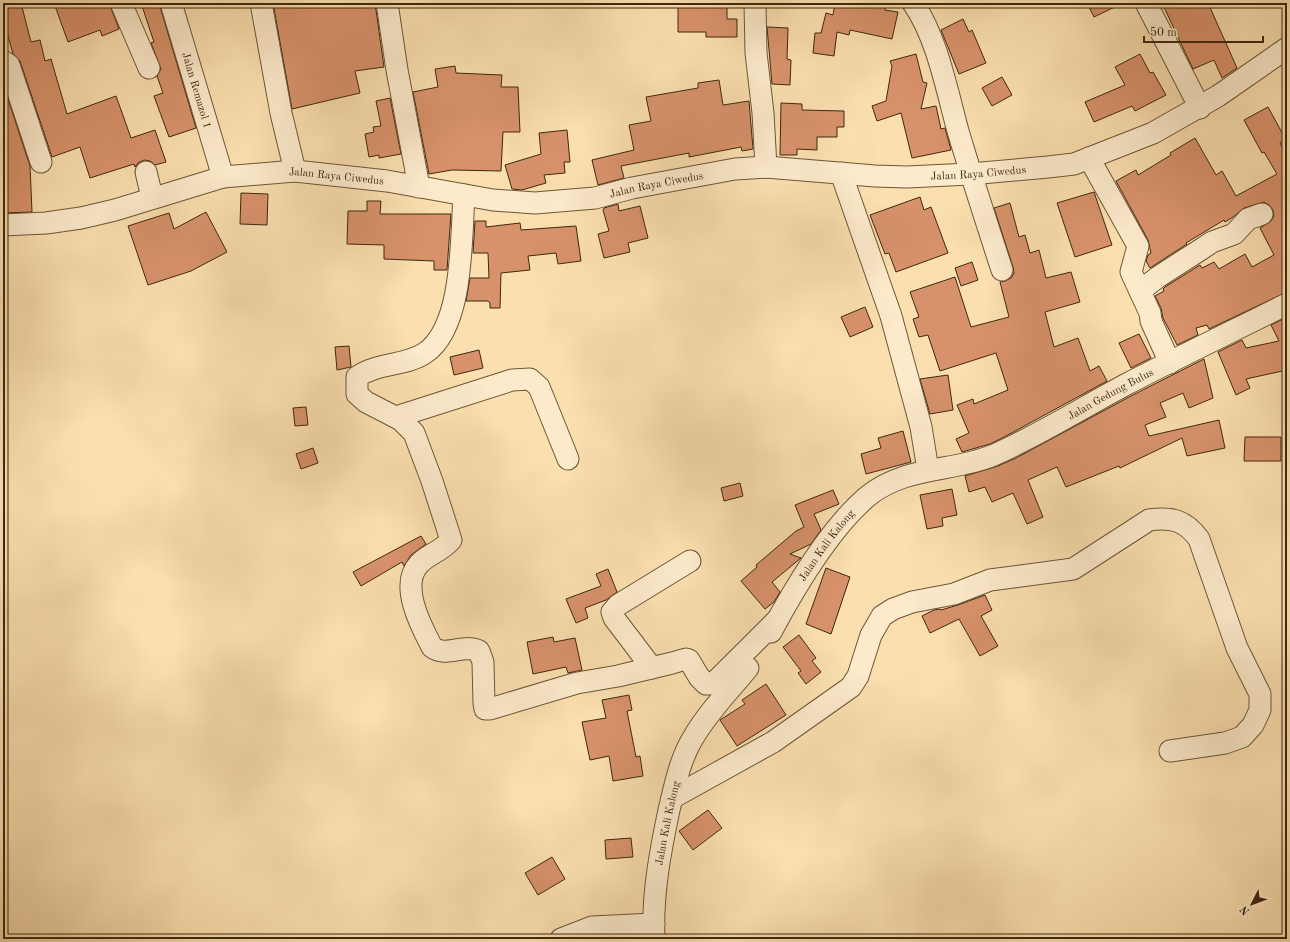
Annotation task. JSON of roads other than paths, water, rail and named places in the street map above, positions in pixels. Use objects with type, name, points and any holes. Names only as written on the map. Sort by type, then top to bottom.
[{"type":"street","points":[[121,3],[149,68]]},
{"type":"street","name":"Jalan Remazol 1","points":[[171,3],[224,177]]},
{"type":"street","points":[[261,3],[281,112],[295,171]]},
{"type":"street","points":[[387,3],[397,70],[419,187]]},
{"type":"street","points":[[755,3],[756,53],[763,113],[766,167]]},
{"type":"street","points":[[913,3],[928,32],[938,60],[970,174],[1002,270]]},
{"type":"street","points":[[1146,3],[1200,108]]},
{"type":"street","name":"Jalan Raya Ciwedus","points":[[3,225],[46,223],[81,218],[115,210],[152,197],[224,177],[295,171],[387,181],[493,200],[536,203],[564,202],[595,198],[701,174],[735,168],[766,167],[841,173],[907,176],[970,174],[1074,164],[1153,133],[1200,108],[1287,48]]},
{"type":"street","points":[[3,61],[9,65],[41,162]]},
{"type":"street","points":[[1089,158],[1138,246],[1131,272],[1170,363]]},
{"type":"street","points":[[146,172],[152,197]]},
{"type":"street","points":[[841,173],[891,316],[921,427],[928,470]]},
{"type":"street","points":[[464,195],[456,299],[448,323],[439,338],[426,352],[417,357],[368,370],[357,377],[357,394],[366,402],[396,417],[414,433],[432,481],[451,540],[444,548],[420,562],[414,570],[412,601],[415,611],[432,647],[436,651],[472,648],[479,651],[482,662],[485,709],[490,709],[577,684],[686,659],[689,660],[706,684],[713,684],[777,620]]},
{"type":"street","points":[[1140,291],[1158,277],[1212,242],[1234,234],[1248,219],[1262,214]]},
{"type":"street","name":"Jalan Gedung Bulus","points":[[928,470],[992,455],[1287,304]]},
{"type":"street","points":[[396,417],[512,380],[526,378],[530,379],[539,387],[568,459]]},
{"type":"street","name":"Jalan Kali Kalong","points":[[654,931],[654,897],[672,798],[680,766],[692,739],[705,718],[758,656],[777,620],[828,541],[852,511],[869,495],[889,482],[928,470]]},
{"type":"street","points":[[672,798],[773,742],[851,687],[858,676],[871,635],[882,616],[893,609],[912,602],[954,594],[990,580],[1073,568],[1149,520],[1163,518],[1174,520],[1190,527],[1199,539],[1237,648],[1260,694],[1260,710],[1253,725],[1242,737],[1225,743],[1170,751]]},
{"type":"street","points":[[652,668],[614,618],[612,612],[618,605],[690,561]]},
{"type":"street","points":[[561,939],[592,927],[654,931]]}]
